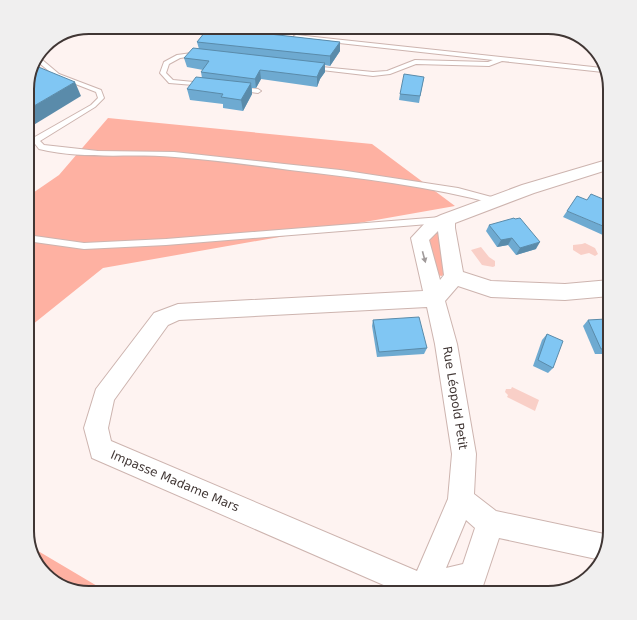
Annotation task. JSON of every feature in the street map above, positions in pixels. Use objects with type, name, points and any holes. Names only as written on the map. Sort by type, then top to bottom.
[{"type":"street","points":[[436,298],[454,277],[446,228],[447,220],[528,189],[603,166]]},
{"type":"street","name":"Rue Léopold Petit","points":[[447,220],[432,226],[420,238],[436,298],[446,344],[464,454],[461,500]]},
{"type":"street","points":[[454,277],[491,289],[565,292],[603,289]]},
{"type":"street","name":"Impasse Madame Mars","points":[[419,586],[101,449],[96,428],[104,396],[161,319],[178,312],[436,298]]},
{"type":"street","points":[[425,586],[461,500],[490,523],[601,547]]},
{"type":"street","points":[[432,586],[473,576],[490,523]]},
{"type":"lane","points":[[291,37],[599,70]]},
{"type":"lane","points":[[203,55],[179,56],[166,63],[163,73],[171,82],[211,86]]},
{"type":"lane","points":[[306,66],[373,74],[388,73],[415,62],[489,64],[501,60]]},
{"type":"lane","points":[[42,62],[57,75],[99,91],[101,98],[93,106],[36,140],[42,147],[98,153],[174,154],[223,159],[340,173],[458,191],[496,201]]},
{"type":"lane","points":[[234,88],[258,91]]},
{"type":"lane","points":[[34,239],[84,246],[166,242],[447,220]]},
{"type":"shaded area","points":[[108,118],[372,144],[455,206],[103,268],[34,323],[34,192],[59,175]]},
{"type":"shaded area","points":[[438,233],[444,273],[442,276],[436,275],[427,237]]},
{"type":"shaded area","points":[[585,243],[595,248],[598,254],[595,256],[589,253],[581,255],[573,250],[573,245]]},
{"type":"shaded area","points":[[481,247],[489,257],[495,261],[495,266],[482,265],[471,250]]},
{"type":"shaded area","points":[[512,387],[539,400],[535,411],[507,397],[508,395],[505,392],[506,389],[511,389]]},
{"type":"shaded area","points":[[38,551],[97,586],[82,586],[56,575],[41,558]]},
{"type":"building","points":[[203,34],[269,34],[340,42],[330,56],[197,42]]},
{"type":"building","points":[[193,48],[325,63],[317,77],[260,70],[255,79],[201,72],[209,61],[184,58]]},
{"type":"building","points":[[39,67],[75,82],[34,106],[34,86]]},
{"type":"building","points":[[404,74],[424,77],[420,96],[400,94]]},
{"type":"building","points":[[196,77],[251,83],[241,100],[221,97],[223,94],[187,89]]},
{"type":"building","points":[[591,194],[603,199],[603,226],[567,211],[577,196],[587,200]]},
{"type":"building","points":[[514,218],[520,218],[540,242],[520,248],[512,238],[501,240],[489,225]]},
{"type":"building","points":[[419,317],[427,348],[379,352],[373,320]]},
{"type":"building","points":[[603,319],[603,349],[601,349],[588,320]]},
{"type":"building","points":[[547,334],[563,341],[553,368],[538,360]]}]
